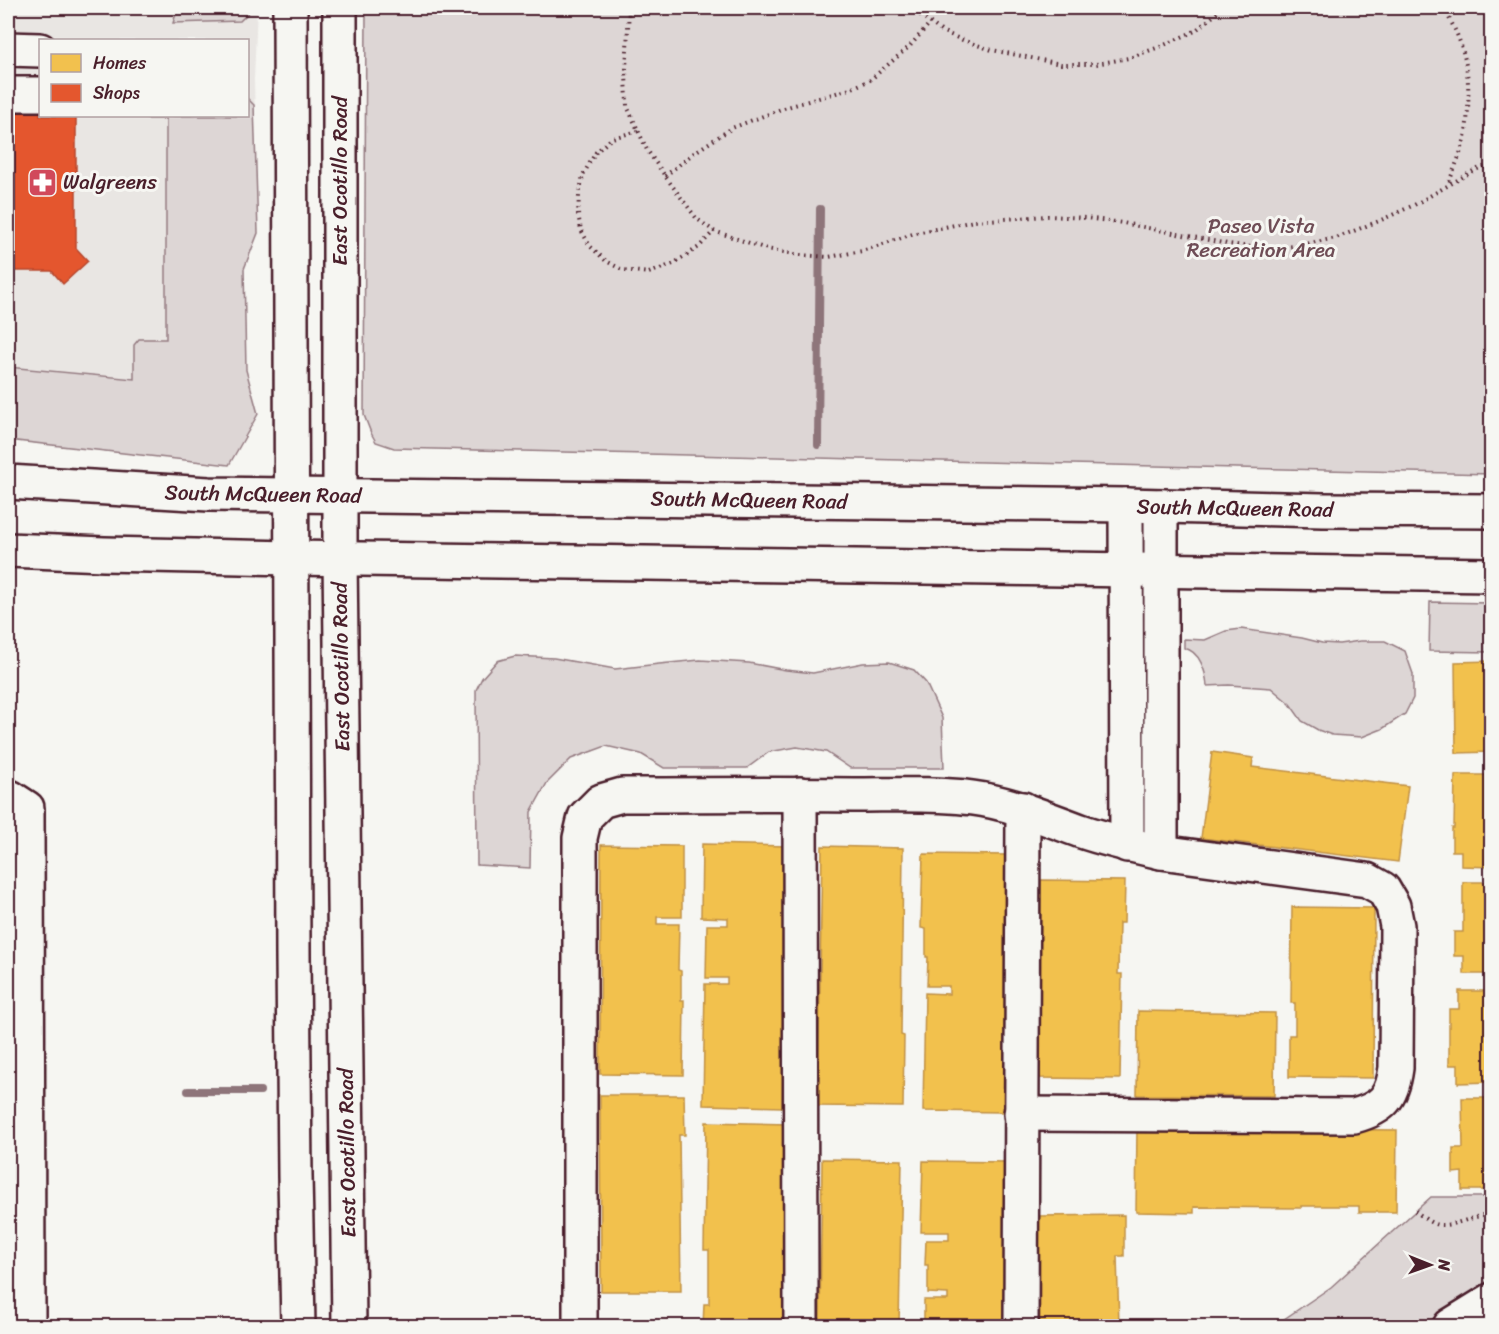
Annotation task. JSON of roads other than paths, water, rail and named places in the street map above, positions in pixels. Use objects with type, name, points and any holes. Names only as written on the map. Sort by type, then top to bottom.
[{"type":"main road","points":[[290,8],[291,558],[298,1326]]},
{"type":"main road","name":"East Ocotillo Road","points":[[340,8],[340,558],[349,1326]]},
{"type":"main road","points":[[8,49],[39,50]]},
{"type":"main road","points":[[8,94],[39,94]]},
{"type":"main road","name":"South McQueen Road","points":[[8,482],[209,494],[1126,505],[1491,512]]},
{"type":"main road","points":[[1126,505],[1126,845]]},
{"type":"main road","points":[[1161,506],[1161,852]]},
{"type":"main road","points":[[8,550],[291,558],[1491,575]]},
{"type":"main road","points":[[1126,723],[1161,723]]},
{"type":"main road","points":[[580,1326],[580,838],[585,817],[601,801],[622,795],[800,794],[961,797],[1023,809],[1126,845],[1161,852],[1367,880],[1383,889],[1393,906],[1397,926],[1396,1068],[1394,1085],[1386,1099],[1370,1112],[1354,1116],[1021,1114]]},
{"type":"main road","points":[[800,794],[801,1326]]},
{"type":"main road","points":[[17,803],[28,1326]]},
{"type":"main road","points":[[1021,1326],[1023,809]]},
{"type":"main road","points":[[1450,1326],[1491,1300]]},
{"type":"waterway","points":[[818,445],[820,209]]},
{"type":"waterway","points":[[188,1091],[260,1091]]},
{"type":"place","name":"Walgreens","points":[[42,182]]},
{"type":"park label","name":"Paseo Vista Recreation Area","points":[[1261,238]]}]
